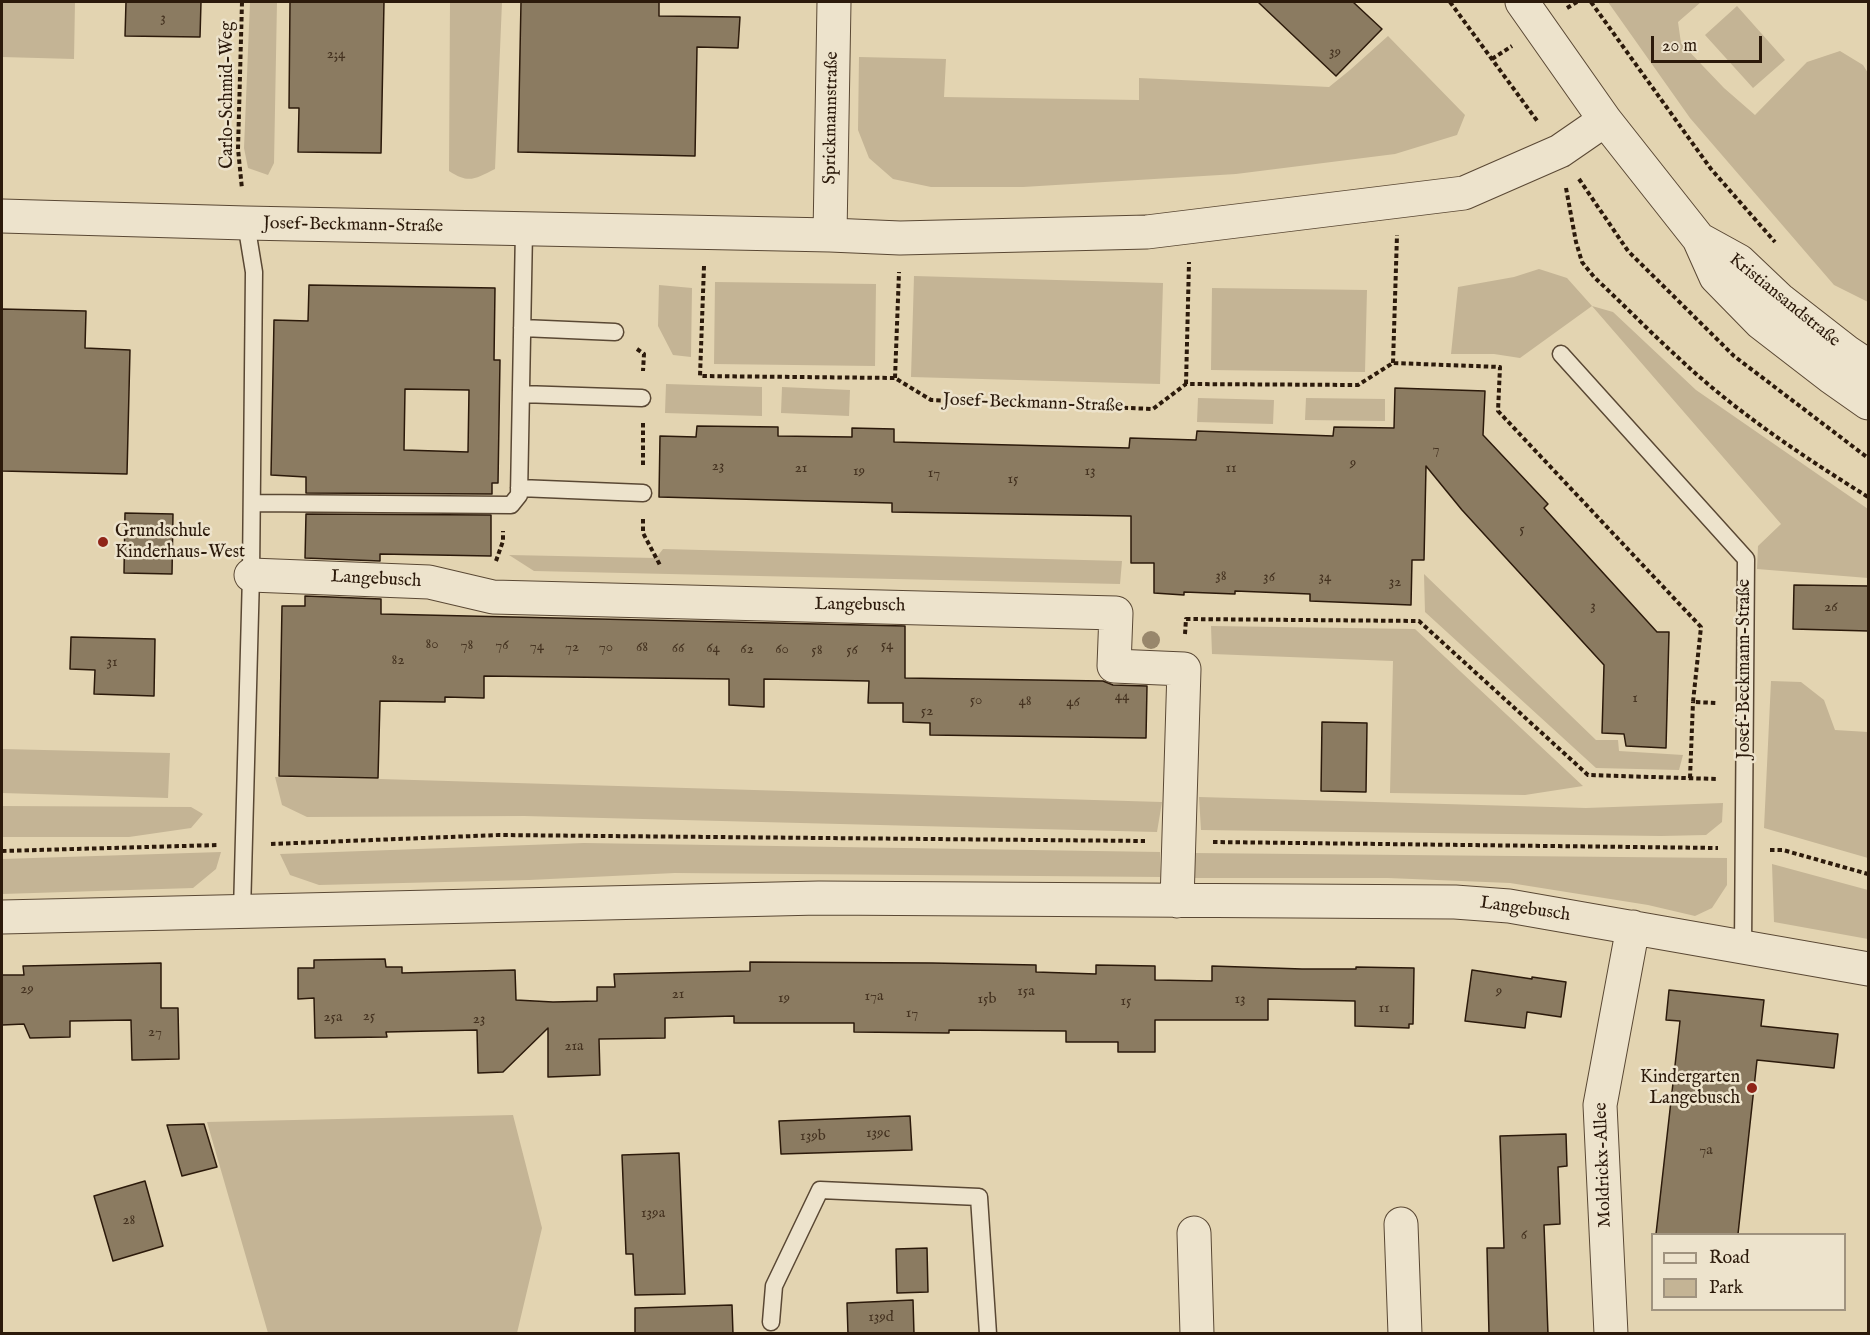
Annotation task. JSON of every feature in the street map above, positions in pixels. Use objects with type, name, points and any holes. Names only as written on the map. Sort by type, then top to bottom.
[{"type":"street","name":"Sprickmannstraße","points":[[830,235],[834,2]]},
{"type":"street","name":"Kristiansandstraße","points":[[1522,2],[1605,120],[1699,238],[1716,277],[1761,322],[1831,377],[1869,403]]},
{"type":"street","name":"Josef-Beckmann-Straße","points":[[2,216],[246,224],[900,238],[1147,232],[1464,194],[1560,151],[1605,120]]},
{"type":"street","name":"Kristiansandstraße","points":[[1699,238],[1739,261],[1779,298],[1846,352],[1869,366]]},
{"type":"street","name":"Langebusch","points":[[251,575],[429,582],[493,597],[1116,613],[1114,666],[1184,669]]},
{"type":"street","points":[[1178,901],[1184,669]]},
{"type":"street","name":"Langebusch","points":[[2,917],[819,898],[1455,902],[1509,906],[1869,969]]},
{"type":"street","name":"Moldrickx-Allee","points":[[1611,1334],[1600,1105],[1632,927]]},
{"type":"street","points":[[1401,1224],[1405,1334]]},
{"type":"street","points":[[1194,1233],[1197,1334]]},
{"type":"lane","points":[[242,912],[251,575],[254,272],[246,224]]},
{"type":"lane","points":[[252,503],[512,505],[519,495],[524,230]]},
{"type":"lane","points":[[522,328],[615,332]]},
{"type":"lane","name":"Josef-Beckmann-Straße","points":[[1561,354],[1746,559],[1743,946]]},
{"type":"lane","points":[[521,394],[642,398]]},
{"type":"lane","points":[[519,488],[643,493]]},
{"type":"lane","points":[[771,1322],[774,1286],[820,1190],[979,1197],[988,1334]]},
{"type":"path","name":"Carlo-Schmid-Weg","points":[[242,2],[238,149],[246,224]]},
{"type":"path","points":[[1450,2],[1560,151],[1576,242],[1582,262],[1594,277],[1684,363],[1732,403],[1828,472],[1869,497]]},
{"type":"path","points":[[1591,2],[1711,169],[1778,245]]},
{"type":"path","points":[[1393,363],[1399,202]]},
{"type":"path","points":[[1190,228],[1186,384],[1358,385],[1393,363],[1500,367],[1498,411],[1701,627],[1690,778]]},
{"type":"path","points":[[705,233],[700,376],[896,378],[900,238]]},
{"type":"path","points":[[615,332],[644,354],[643,532],[662,565],[660,601]]},
{"type":"path","name":"Josef-Beckmann-Straße","points":[[896,378],[931,400],[1153,409],[1186,384]]},
{"type":"path","points":[[493,597],[496,558],[503,541],[504,504]]},
{"type":"path","points":[[1184,669],[1186,619],[1419,621],[1588,775],[1744,779]]},
{"type":"path","points":[[1694,702],[1744,704]]},
{"type":"path","points":[[2,851],[499,835],[1744,848],[1783,850],[1869,874]]},
{"type":"green space","points":[[2,2],[75,2],[74,59],[2,57]]},
{"type":"green space","points":[[250,2],[277,2],[274,163],[268,175],[248,168],[244,148]]},
{"type":"green space","points":[[450,2],[502,2],[495,169],[472,179],[462,178],[449,171]]},
{"type":"green space","points":[[1608,2],[1701,2],[1678,22],[1681,43],[1724,88],[1755,115],[1807,62],[1840,51],[1863,65],[1868,73],[1868,302],[1834,285],[1690,118]]},
{"type":"green space","points":[[1737,6],[1785,60],[1753,88],[1705,35]]},
{"type":"green space","points":[[1388,36],[1465,115],[1457,135],[1395,154],[1236,174],[1023,187],[931,187],[893,179],[869,158],[858,130],[859,57],[946,59],[944,97],[1139,100],[1139,78],[1329,87]]},
{"type":"green space","points":[[1539,269],[1567,278],[1592,306],[1520,358],[1494,354],[1451,354],[1458,287],[1514,277]]},
{"type":"green space","points":[[914,276],[1163,283],[1160,384],[911,377]]},
{"type":"green space","points":[[715,282],[876,284],[875,366],[714,364]]},
{"type":"green space","points":[[659,285],[692,288],[691,357],[673,355],[658,326]]},
{"type":"green space","points":[[1212,288],[1367,290],[1365,372],[1211,370]]},
{"type":"green space","points":[[1592,306],[1613,312],[1696,390],[1868,509],[1868,578],[1757,569],[1758,546],[1781,524]]},
{"type":"green space","points":[[666,384],[762,387],[762,416],[665,413]]},
{"type":"green space","points":[[782,387],[850,390],[849,416],[781,413]]},
{"type":"green space","points":[[1198,398],[1274,400],[1273,424],[1197,422]]},
{"type":"green space","points":[[1306,398],[1385,399],[1385,421],[1305,420]]},
{"type":"green space","points":[[663,549],[1122,561],[1120,584],[534,571],[509,555],[656,558]]},
{"type":"green space","points":[[1424,574],[1596,740],[1618,740],[1619,751],[1683,755],[1679,770],[1596,768],[1425,612]]},
{"type":"green space","points":[[1211,626],[1415,629],[1583,786],[1525,795],[1390,793],[1393,661],[1212,654]]},
{"type":"green space","points":[[1771,681],[1801,682],[1824,700],[1835,730],[1868,732],[1868,858],[1764,828]]},
{"type":"green space","points":[[2,749],[170,753],[168,798],[2,793]]},
{"type":"green space","points":[[275,777],[1162,802],[1157,832],[524,816],[307,817],[282,805]]},
{"type":"green space","points":[[1199,797],[1586,808],[1723,803],[1722,822],[1706,835],[1661,836],[1201,830]]},
{"type":"green space","points":[[2,806],[191,807],[203,814],[191,828],[129,837],[2,837]]},
{"type":"green space","points":[[584,843],[1160,852],[1160,877],[675,873],[529,880],[319,885],[290,875],[280,854]]},
{"type":"green space","points":[[221,852],[216,869],[193,888],[2,894],[2,859]]},
{"type":"green space","points":[[1192,853],[1727,858],[1727,885],[1712,908],[1695,916],[1648,905],[1510,883],[1388,878],[1192,878]]},
{"type":"green space","points":[[1772,864],[1868,890],[1868,939],[1774,922]]},
{"type":"green space","points":[[513,1115],[542,1228],[517,1333],[268,1333],[207,1122]]},
{"type":"building","points":[[126,2],[201,2],[200,37],[125,36]]},
{"type":"building","points":[[290,2],[384,2],[381,153],[298,152],[299,108],[289,108]]},
{"type":"building","points":[[521,2],[659,2],[659,16],[740,17],[738,48],[697,47],[695,156],[518,152]]},
{"type":"building","points":[[1258,2],[1353,2],[1382,29],[1336,76]]},
{"type":"building","points":[[309,285],[495,288],[494,360],[500,360],[498,483],[492,483],[492,494],[306,493],[306,477],[271,475],[274,320],[308,321]],"holes":[[[405,389],[469,390],[468,452],[404,450]]]},
{"type":"building","points":[[2,309],[86,311],[85,348],[130,350],[127,474],[2,471]]},
{"type":"building","points":[[1395,388],[1485,391],[1483,435],[1548,504],[1544,508],[1657,632],[1669,632],[1666,748],[1626,746],[1624,734],[1602,733],[1604,665],[1462,510],[1426,466],[1424,560],[1412,560],[1411,605],[1310,601],[1310,594],[1235,591],[1235,594],[1154,593],[1154,563],[1131,563],[1131,516],[892,512],[892,503],[659,497],[660,436],[696,437],[697,426],[778,427],[778,436],[852,437],[852,428],[894,429],[894,442],[1129,448],[1130,438],[1196,440],[1197,431],[1333,436],[1334,427],[1394,428]]},
{"type":"building","points":[[125,513],[173,514],[172,574],[124,573]]},
{"type":"building","points":[[306,514],[491,515],[491,556],[380,554],[380,561],[305,558]]},
{"type":"building","points":[[1794,585],[1869,586],[1869,631],[1793,629]]},
{"type":"building","points":[[305,596],[381,599],[381,614],[905,626],[905,678],[1103,681],[1113,685],[1147,686],[1146,738],[930,735],[930,723],[903,722],[903,703],[868,703],[869,681],[764,679],[764,707],[729,705],[729,679],[484,676],[484,698],[445,697],[445,702],[380,701],[378,778],[279,776],[282,606],[305,606]]},
{"type":"building","points":[[71,637],[155,639],[154,696],[94,694],[95,670],[70,669]]},
{"type":"building","points":[[1322,722],[1367,723],[1366,792],[1321,791]]},
{"type":"building","points":[[385,959],[386,967],[402,967],[402,973],[515,970],[516,1000],[553,1002],[597,1001],[597,987],[615,987],[614,974],[750,971],[750,962],[1036,965],[1036,972],[1096,974],[1096,965],[1155,966],[1155,980],[1212,981],[1212,966],[1302,969],[1414,968],[1413,1024],[1409,1024],[1409,1028],[1355,1026],[1355,1001],[1268,999],[1268,1020],[1155,1020],[1155,1052],[1118,1052],[1118,1042],[1066,1042],[1066,1031],[854,1032],[854,1023],[734,1023],[734,1016],[665,1018],[665,1038],[599,1039],[600,1075],[548,1077],[548,1028],[503,1072],[478,1073],[477,1030],[386,1032],[387,1037],[315,1038],[314,998],[298,999],[298,968],[314,968],[314,960]]},
{"type":"building","points":[[161,963],[161,1008],[178,1008],[179,1059],[132,1060],[131,1020],[70,1021],[70,1037],[30,1038],[24,1024],[2,1025],[2,975],[24,975],[23,966]]},
{"type":"building","points":[[1472,970],[1566,982],[1561,1017],[1527,1012],[1525,1028],[1465,1021]]},
{"type":"building","points":[[1669,990],[1764,1000],[1761,1026],[1838,1034],[1834,1068],[1757,1060],[1738,1233],[1656,1233],[1680,1021],[1666,1020]]},
{"type":"building","points":[[910,1116],[912,1150],[781,1154],[779,1121]]},
{"type":"building","points":[[204,1124],[217,1167],[182,1176],[167,1125]]},
{"type":"building","points":[[1566,1134],[1567,1166],[1558,1167],[1560,1224],[1544,1225],[1548,1334],[1489,1334],[1487,1248],[1504,1248],[1500,1136]]},
{"type":"building","points":[[679,1153],[685,1294],[635,1295],[633,1254],[626,1254],[622,1155]]},
{"type":"building","points":[[145,1181],[163,1246],[113,1261],[94,1196]]},
{"type":"building","points":[[927,1248],[928,1292],[897,1293],[896,1249]]},
{"type":"building","points":[[913,1300],[914,1334],[848,1334],[847,1303]]},
{"type":"building","points":[[732,1305],[733,1334],[635,1334],[635,1308]]},
{"type":"place","name":"Grundschule Kinderhaus-West","points":[[103,542]]},
{"type":"place","name":"Kindergarten Langebusch","points":[[1752,1088]]}]
